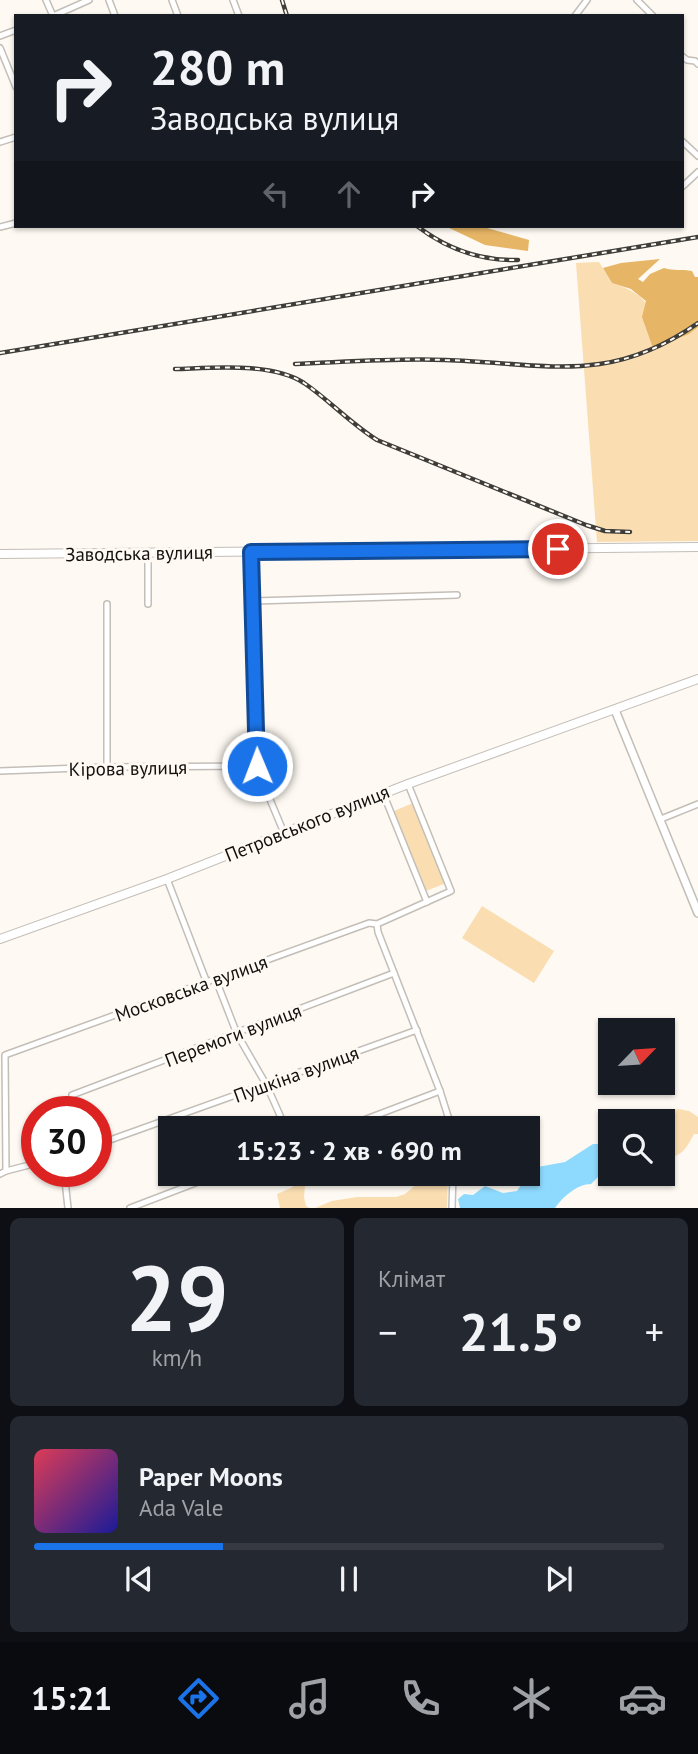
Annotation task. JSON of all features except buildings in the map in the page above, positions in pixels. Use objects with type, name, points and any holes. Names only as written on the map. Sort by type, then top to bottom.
[{"type":"main road","name":"Заводська вулиця","points":[[0,554],[698,547]]},
{"type":"main road","name":"Петровського вулиця","points":[[0,939],[167,879],[383,793],[698,679]]},
{"type":"street","points":[[58,14],[89,0]]},
{"type":"street","points":[[637,0],[651,14]]},
{"type":"street","points":[[0,48],[14,82]]},
{"type":"street","points":[[684,143],[698,156]]},
{"type":"street","points":[[684,185],[698,172]]},
{"type":"street","points":[[0,218],[2,227]]},
{"type":"street","points":[[251,552],[257,766],[284,833]]},
{"type":"street","points":[[148,553],[148,604]]},
{"type":"street","points":[[252,601],[457,594]]},
{"type":"street","points":[[107,604],[107,767]]},
{"type":"street","points":[[615,710],[698,913]]},
{"type":"street","name":"Кірова вулиця","points":[[0,771],[257,766]]},
{"type":"street","name":"Московська вулиця","points":[[3,1172],[5,1055],[369,923],[377,924],[451,891],[408,784]]},
{"type":"street","points":[[383,793],[427,902]]},
{"type":"street","points":[[661,819],[698,804]]},
{"type":"street","points":[[167,879],[207,983]]},
{"type":"street","points":[[377,924],[448,1116]]},
{"type":"street","name":"Перемоги вулиця","points":[[72,1095],[394,973]]},
{"type":"street","points":[[216,980],[237,1034],[267,1086],[280,1116]]},
{"type":"street","name":"Пушкіна вулиця","points":[[112,1139],[417,1030]]},
{"type":"street","points":[[374,1116],[440,1091]]},
{"type":"street","points":[[3,1172],[21,1167]]},
{"type":"street","points":[[130,1208],[188,1186]]},
{"type":"street","points":[[452,1208],[453,1186]]},
{"type":"street","points":[[67,1187],[68,1208]]},
{"type":"shaded area","points":[[449,228],[487,228],[529,240],[528,251],[485,245]]},
{"type":"shaded area","points":[[660,259],[638,279],[643,282],[650,274],[664,268],[692,271],[695,277],[698,277],[698,327],[689,334],[653,348],[642,317],[646,301],[631,289],[612,283],[603,268],[621,263]]},
{"type":"shaded area","points":[[599,262],[612,283],[635,293],[648,305],[665,344],[698,327],[698,541],[597,542],[576,263]]},
{"type":"shaded area","points":[[413,803],[446,883],[426,891],[394,811]]},
{"type":"shaded area","points":[[482,906],[554,951],[534,983],[462,938]]},
{"type":"shaded area","points":[[675,1110],[689,1111],[698,1117],[698,1134],[694,1134],[685,1148],[675,1156],[675,1143]]},
{"type":"shaded area","points":[[305,1186],[306,1206],[310,1208],[280,1208],[277,1194],[293,1187]]},
{"type":"shaded area","points":[[415,1186],[448,1186],[447,1208],[315,1208],[332,1201],[357,1197],[396,1197]]},
{"type":"water","points":[[593,1144],[598,1144],[598,1177],[591,1184],[571,1192],[555,1208],[460,1208],[458,1199],[464,1194],[473,1195],[485,1186],[503,1193],[517,1191],[520,1186],[540,1186],[540,1167],[565,1162]]},
{"type":"railway","points":[[282,0],[286,14]]},
{"type":"railway","points":[[420,228],[464,252],[490,258],[518,260]]},
{"type":"railway","points":[[0,353],[698,237]]},
{"type":"railway","points":[[295,364],[370,360],[545,366],[605,363],[635,356],[665,343],[698,323]]},
{"type":"railway","points":[[175,369],[259,369],[291,376],[304,383],[377,440],[586,525],[605,531],[630,532]]},
{"type":"route","points":[[257,766],[251,552],[558,549]]}]
